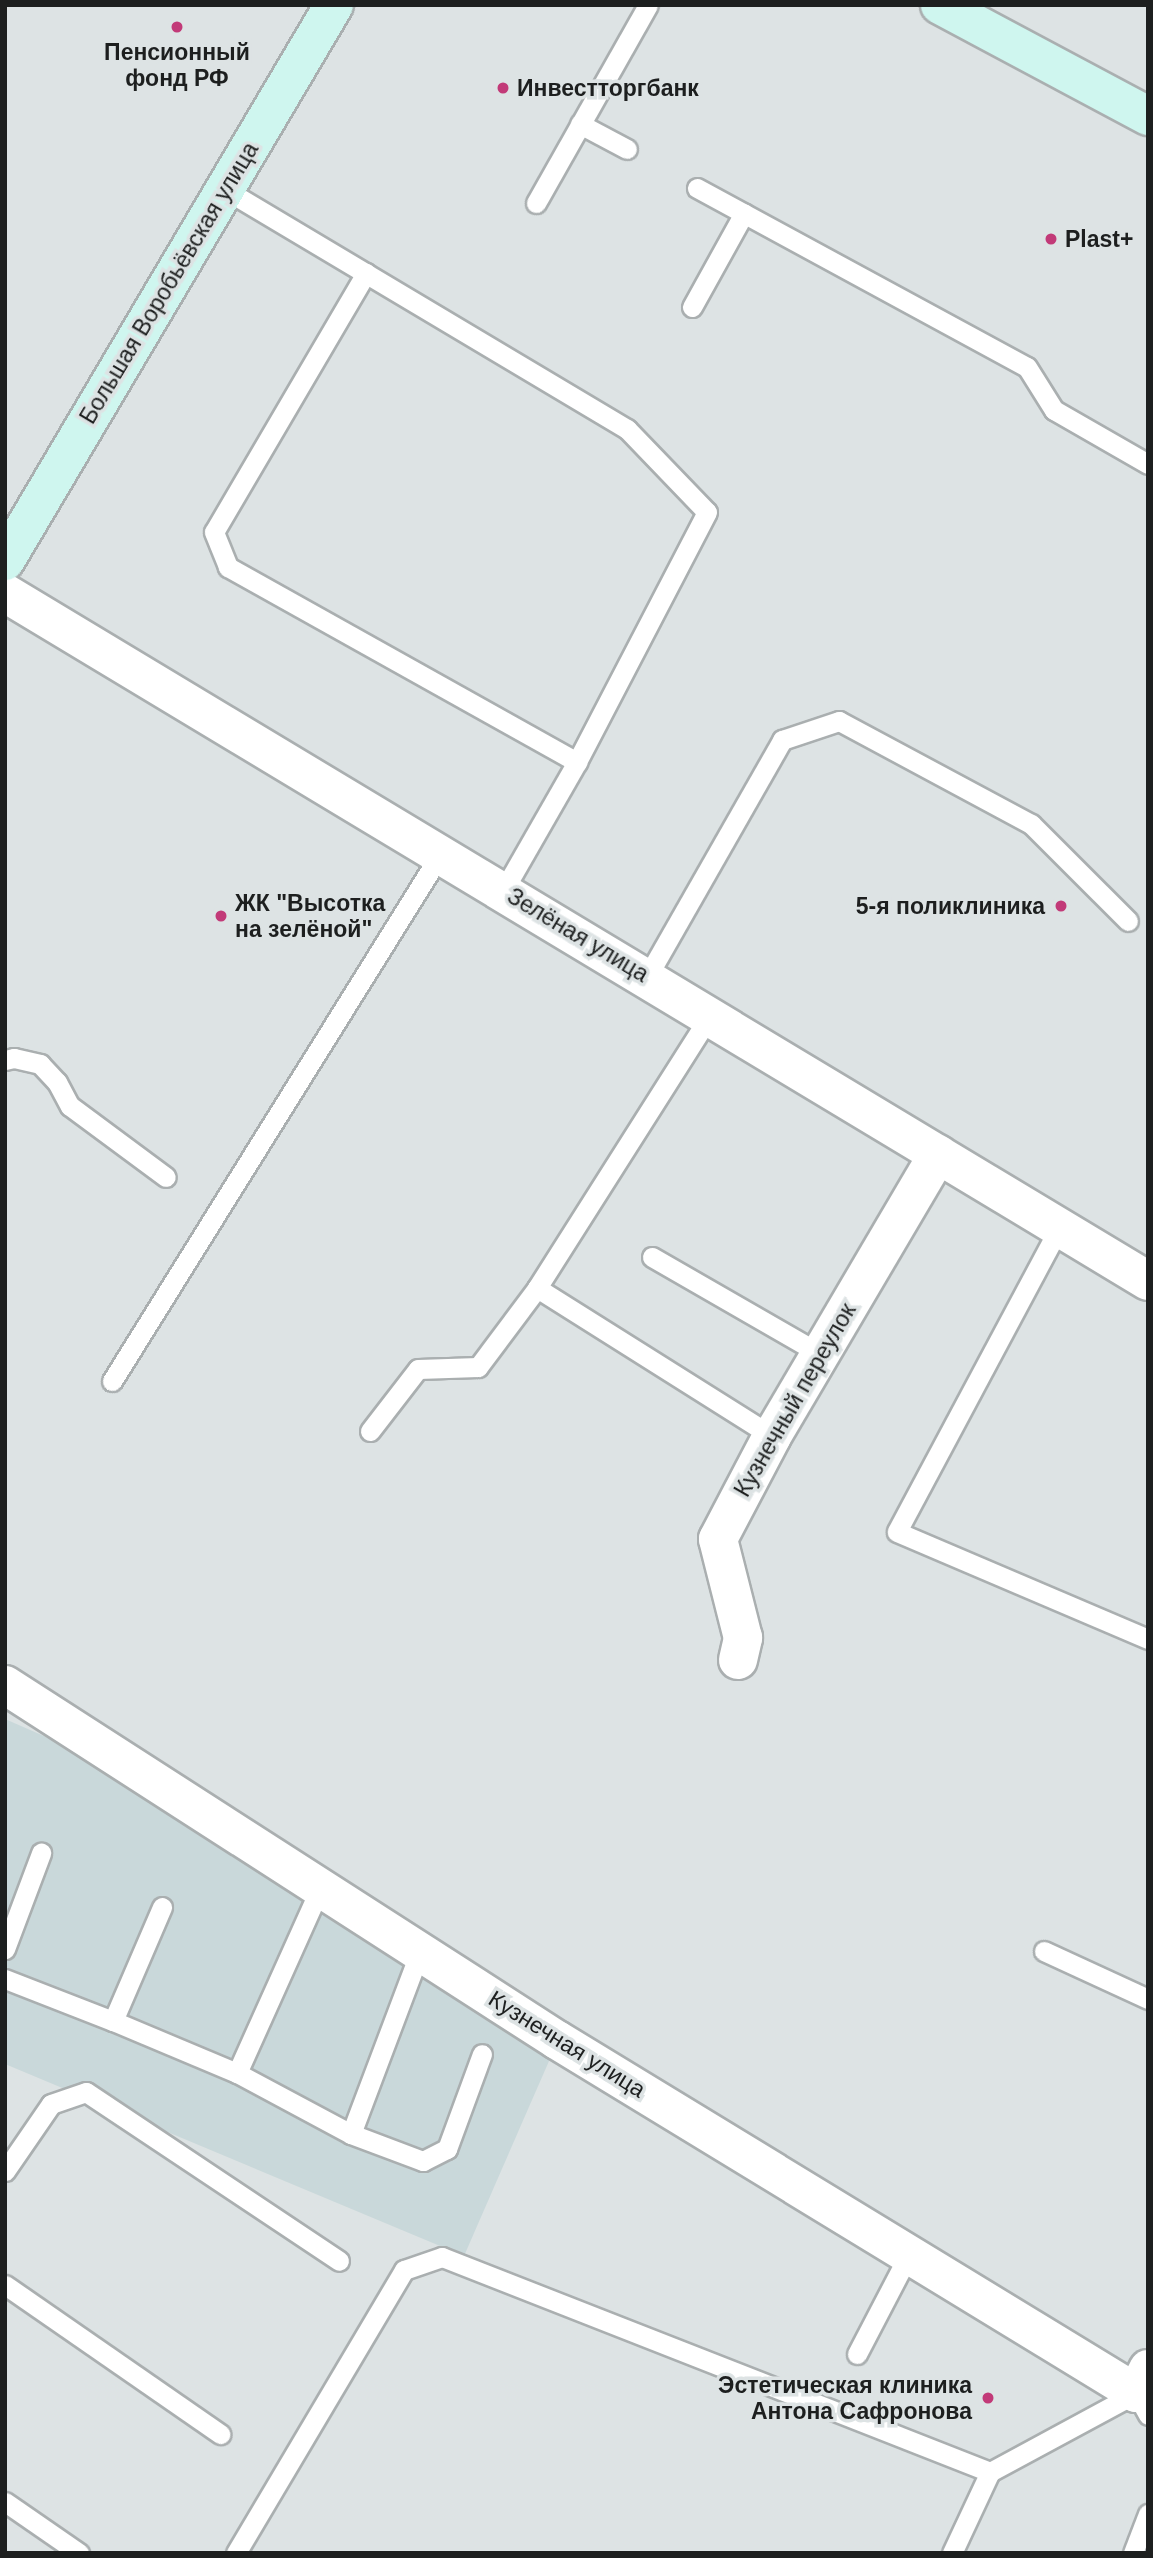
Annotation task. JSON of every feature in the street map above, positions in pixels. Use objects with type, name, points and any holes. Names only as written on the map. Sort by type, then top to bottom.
[{"type":"main road","name":"Большая Воробьёвская улица","points":[[5,561],[334,5]]},
{"type":"main road","points":[[940,5],[1148,116]]},
{"type":"street","name":"Зелёная улица","points":[[5,593],[1148,1281]]},
{"type":"street","name":"Кузнечный переулок","points":[[738,1660],[743,1638],[718,1539],[772,1436],[938,1154]]},
{"type":"street","name":"Кузнечная улица","points":[[5,1685],[557,2040],[909,2254],[1144,2392]]},
{"type":"lane","points":[[536,203],[648,5]]},
{"type":"lane","points":[[580,124],[627,149]]},
{"type":"lane","points":[[697,188],[1027,367],[1054,410],[1148,464]]},
{"type":"lane","points":[[226,190],[627,429],[707,512],[576,762],[503,891]]},
{"type":"lane","points":[[692,307],[744,213]]},
{"type":"lane","points":[[366,273],[214,532],[228,567],[576,762]]},
{"type":"lane","points":[[647,977],[782,740],[839,722],[1031,824],[1128,920]]},
{"type":"lane","points":[[112,1381],[441,853]]},
{"type":"lane","points":[[370,1431],[418,1368],[478,1367],[537,1288],[710,1016]]},
{"type":"lane","points":[[5,1060],[14,1058],[40,1064],[57,1082],[70,1106],[166,1177]]},
{"type":"lane","points":[[1059,1228],[897,1532],[1148,1639]]},
{"type":"lane","points":[[652,1257],[821,1354]]},
{"type":"lane","points":[[537,1288],[772,1436]]},
{"type":"lane","points":[[5,1949],[41,1853]]},
{"type":"lane","points":[[237,2073],[320,1888]]},
{"type":"lane","points":[[113,2021],[162,1907]]},
{"type":"lane","points":[[351,2134],[420,1951]]},
{"type":"lane","points":[[1044,1951],[1148,1999]]},
{"type":"lane","points":[[5,1979],[237,2073],[351,2134],[423,2161],[447,2149],[482,2054]]},
{"type":"lane","points":[[5,2171],[51,2104],[86,2092],[339,2261]]},
{"type":"lane","points":[[857,2354],[909,2254]]},
{"type":"lane","points":[[236,2553],[404,2270],[442,2257],[990,2472]]},
{"type":"lane","points":[[5,2286],[220,2434]]},
{"type":"lane","points":[[952,2553],[990,2472],[1144,2392]]},
{"type":"lane","points":[[5,2502],[79,2553]]},
{"type":"lane","points":[[1133,2553],[1148,2514]]},
{"type":"shaded area","points":[[5,1719],[277,1838],[563,2029],[464,2256],[5,2064]]},
{"type":"place","name":"Пенсионный фонд РФ","points":[[177,27]]},
{"type":"place","name":"Инвестторгбанк","points":[[503,88]]},
{"type":"place","name":"Plast+","points":[[1051,239]]},
{"type":"place","name":"5-я поликлиника","points":[[1061,906]]},
{"type":"place","name":"ЖК \"Высотка на зелёной\"","points":[[221,916]]},
{"type":"place","name":"Эстетическая клиника Антона Сафронова","points":[[988,2398]]}]
